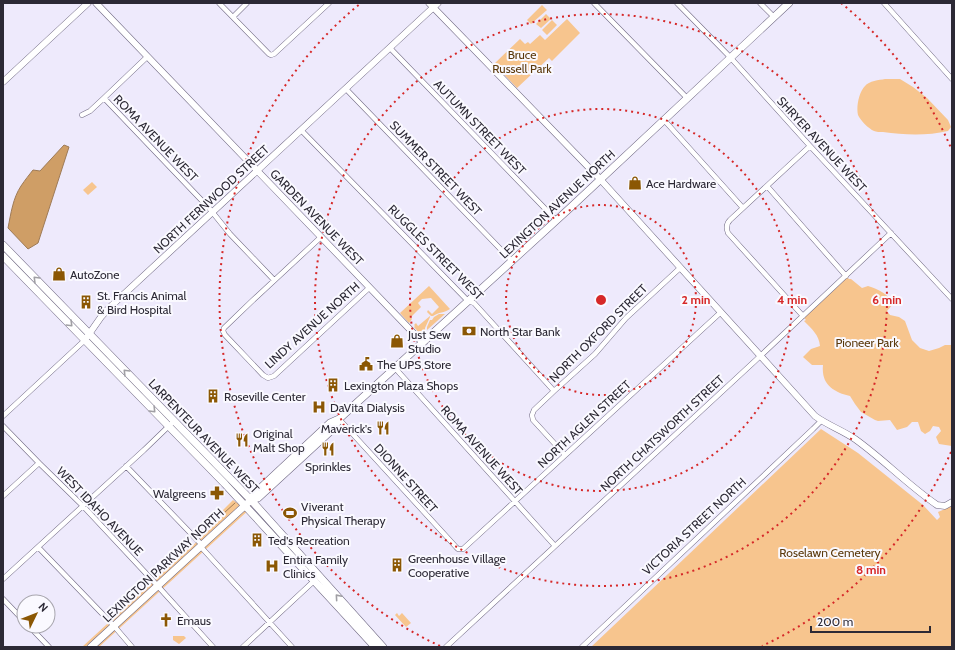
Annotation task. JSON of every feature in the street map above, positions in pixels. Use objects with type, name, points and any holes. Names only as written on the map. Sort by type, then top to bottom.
[{"type":"main road","name":"LEXINGTON AVENUE NORTH","points":[[251,500],[254,494],[330,423],[339,419],[512,261],[788,3]]},
{"type":"main road","name":"LARPENTEUR AVENUE WEST","points":[[3,245],[87,337],[171,424],[245,506],[383,647]]},
{"type":"main road","name":"LARPENTEUR AVENUE WEST","points":[[3,256],[87,337]]},
{"type":"main road","name":"LARPENTEUR AVENUE WEST","points":[[171,424],[251,500],[375,647]]},
{"type":"main road","name":"LEXINGTON PARKWAY NORTH","points":[[91,647],[251,500]]},
{"type":"street","points":[[3,82],[88,3]]},
{"type":"street","name":"GARDEN AVENUE WEST","points":[[96,3],[422,342]]},
{"type":"street","points":[[219,3],[269,54],[272,55],[329,3]]},
{"type":"street","points":[[232,17],[247,3]]},
{"type":"street","points":[[594,3],[687,98]]},
{"type":"street","name":"SHRYER AVENUE WEST","points":[[677,3],[730,57],[810,146],[952,299]]},
{"type":"street","points":[[760,3],[774,17]]},
{"type":"street","points":[[884,3],[952,79]]},
{"type":"street","points":[[433,4],[600,180],[808,410],[821,421],[846,433],[937,505],[946,506],[952,502]]},
{"type":"street","name":"NORTH FERNWOOD STREET","points":[[3,416],[87,337],[109,308],[390,48],[433,4]]},
{"type":"street","name":"AUTUMN STREET WEST","points":[[390,48],[556,220]]},
{"type":"street","points":[[82,115],[90,111],[147,57]]},
{"type":"street","name":"SUMMER STREET WEST","points":[[346,89],[512,261]]},
{"type":"street","name":"ROMA AVENUE WEST","points":[[104,98],[213,212],[230,234],[274,280]]},
{"type":"street","points":[[664,120],[743,208]]},
{"type":"street","name":"RUGGLES STREET WEST","points":[[301,130],[468,301],[474,303],[554,391]]},
{"type":"street","points":[[803,316],[728,233],[726,227],[728,222],[810,146]]},
{"type":"street","points":[[767,186],[846,276]]},
{"type":"street","name":"NORTH CHATSWORTH STREET","points":[[446,647],[891,233]]},
{"type":"street","points":[[274,280],[321,237]]},
{"type":"street","name":"NORTH OXFORD STREET","points":[[565,455],[533,420],[532,415],[534,410],[595,354],[626,318],[680,268]]},
{"type":"street","name":"LINDY AVENUE NORTH","points":[[274,280],[226,325],[223,331],[252,364],[268,378],[274,376],[369,288]]},
{"type":"street","name":"NORTH AGLEN STREET","points":[[460,549],[465,548],[514,501],[720,313]]},
{"type":"street","name":"ROMA AVENUE WEST","points":[[395,368],[555,546]]},
{"type":"street","name":"DIONNE STREET","points":[[339,419],[451,543],[460,549]]},
{"type":"street","name":"VICTORIA STREET NORTH","points":[[582,647],[808,435],[821,421]]},
{"type":"street","points":[[3,579],[171,424]]},
{"type":"street","name":"WEST IDAHO AVENUE","points":[[3,426],[83,506],[213,647]]},
{"type":"street","points":[[3,496],[39,463]]},
{"type":"street","points":[[126,466],[202,546],[292,647]]},
{"type":"street","points":[[38,547],[114,626],[132,647]]},
{"type":"street","points":[[243,647],[317,578]]},
{"type":"street","points":[[3,599],[16,613]]},
{"type":"street","points":[[37,634],[49,647]]},
{"type":"green space","points":[[542,5],[547,10],[531,24],[527,20]]},
{"type":"green space","points":[[546,14],[551,19],[541,28],[536,24]]},
{"type":"green space","name":"Bruce Russell Park","points":[[567,19],[580,33],[552,61],[549,58],[517,88],[494,64],[520,39],[525,44],[528,42],[530,44],[540,35],[545,40]]},
{"type":"green space","points":[[552,20],[557,25],[547,35],[542,30]]},
{"type":"green space","points":[[885,79],[900,79],[927,98],[948,120],[951,127],[948,131],[932,134],[907,134],[876,132],[867,126],[858,115],[858,100],[867,84]]},
{"type":"green space","points":[[92,182],[97,187],[88,195],[83,190]]},
{"type":"green space","name":"Pioneer Park","points":[[847,277],[862,288],[868,286],[872,287],[883,292],[889,297],[893,304],[887,311],[890,315],[899,317],[905,321],[912,340],[920,348],[929,351],[945,345],[952,345],[952,446],[939,444],[936,437],[941,431],[939,427],[933,426],[930,431],[925,434],[921,431],[918,422],[912,422],[907,427],[897,430],[890,420],[878,421],[861,412],[850,396],[834,390],[826,383],[823,365],[812,365],[803,357],[811,349],[820,346],[817,335],[804,321],[806,320],[804,318]]},
{"type":"green space","points":[[429,286],[450,309],[431,316],[427,312],[428,310],[432,314],[439,307],[431,298],[422,299],[418,303],[421,307],[411,317],[412,319],[409,323],[400,313]]},
{"type":"green space","points":[[439,314],[445,314],[427,330],[430,320]]},
{"type":"green space","points":[[430,316],[425,332],[420,334],[414,325],[416,323],[418,326]]},
{"type":"green space","name":"Roselawn Cemetery","points":[[821,429],[858,453],[923,505],[937,520],[940,517],[938,512],[952,506],[952,647],[591,647]]},
{"type":"green space","points":[[243,498],[252,507],[99,647],[82,647],[203,536],[223,516],[218,515],[233,500],[237,503]]},
{"type":"green space","points":[[397,613],[399,616],[402,613],[411,623],[406,627],[395,615]]},
{"type":"green space","points":[[173,636],[184,636],[186,638],[179,644],[173,640]]},
{"type":"shaded area","points":[[64,145],[69,147],[38,243],[28,249],[8,228],[14,201],[21,186],[33,170],[40,171]]},
{"type":"waterway","points":[[224,513],[235,503]]},
{"type":"place","name":"Ace Hardware","points":[[635,183]]},
{"type":"place","name":"AutoZone","points":[[59,274]]},
{"type":"place","name":"St. Francis Animal & Bird Hospital","points":[[86,302]]},
{"type":"place","name":"North Star Bank","points":[[469,331]]},
{"type":"place","name":"Just Sew Studio","points":[[397,341]]},
{"type":"place","name":"The UPS Store","points":[[366,364]]},
{"type":"place","name":"Lexington Plaza Shops","points":[[333,385]]},
{"type":"place","name":"Roseville Center","points":[[213,396]]},
{"type":"place","name":"DaVita Dialysis","points":[[319,407]]},
{"type":"place","name":"Maverick's","points":[[383,428]]},
{"type":"place","name":"Original Malt Shop","points":[[242,440]]},
{"type":"place","name":"Sprinkles","points":[[328,449]]},
{"type":"place","name":"Walgreens","points":[[217,493]]},
{"type":"place","name":"Viverant Physical Therapy","points":[[290,513]]},
{"type":"place","name":"Ted's Recreation","points":[[257,540]]},
{"type":"place","name":"Greenhouse Village Cooperative","points":[[397,565]]},
{"type":"place","name":"Entira Family Clinics","points":[[272,566]]},
{"type":"place","name":"Emaus","points":[[166,620]]}]
